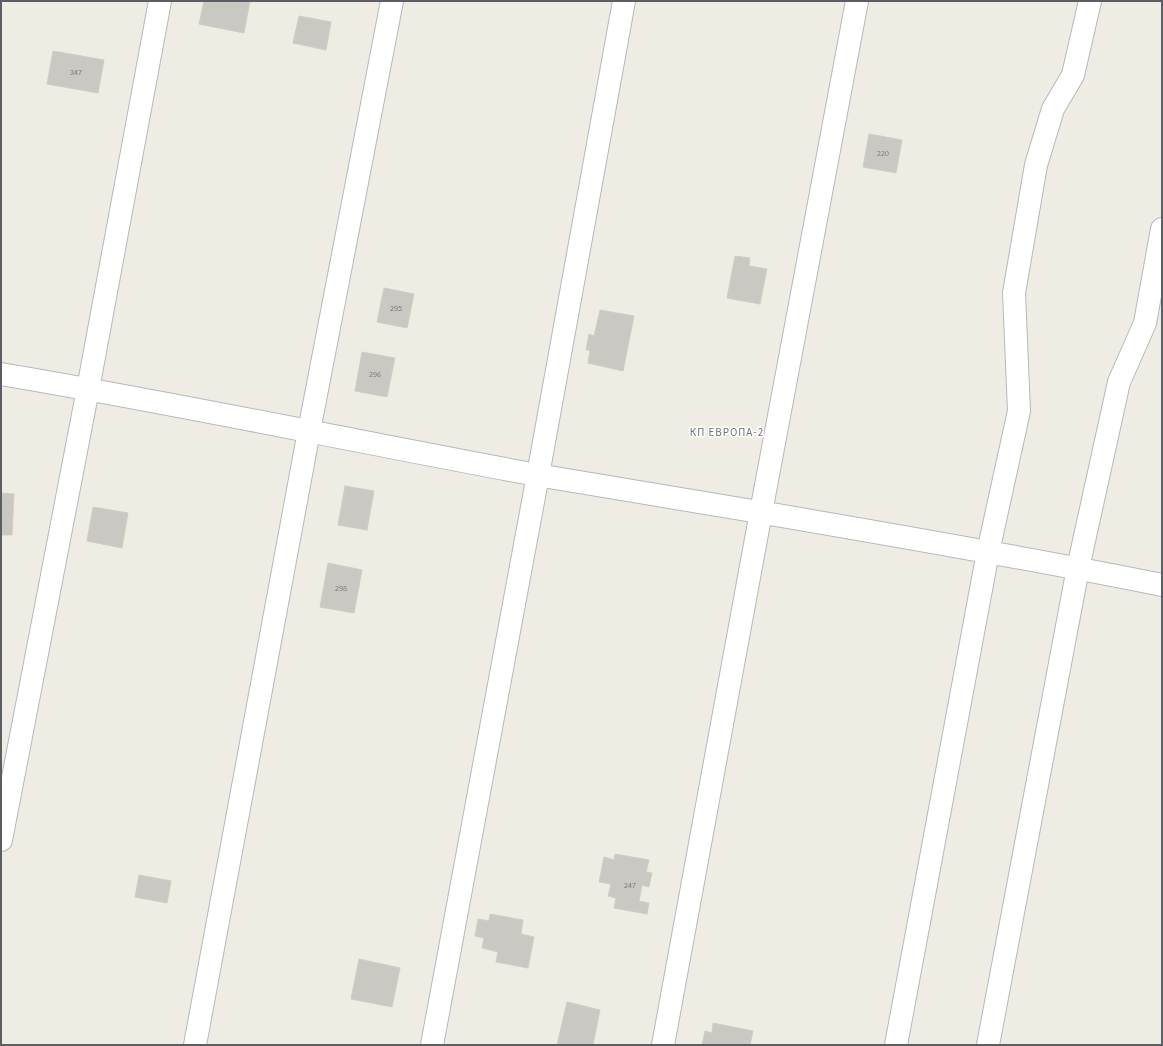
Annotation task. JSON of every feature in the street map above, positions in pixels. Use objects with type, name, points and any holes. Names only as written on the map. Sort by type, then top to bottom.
[{"type":"street","points":[[1,840],[88,389],[160,1]]},
{"type":"street","points":[[195,1045],[309,431],[392,1]]},
{"type":"street","points":[[432,1045],[624,1]]},
{"type":"street","points":[[663,1045],[857,1]]},
{"type":"street","points":[[896,1045],[988,552],[1019,411],[1014,293],[1036,165],[1053,109],[1073,75],[1090,1]]},
{"type":"street","points":[[988,1045],[1078,568],[1119,382],[1145,324],[1162,229]]},
{"type":"street","points":[[1,374],[88,389],[538,475],[988,552],[1162,585]]},
{"type":"building","points":[[204,1],[250,1],[244,33],[199,24]]},
{"type":"building","points":[[299,16],[331,22],[326,50],[293,43]]},
{"type":"building","points":[[53,51],[104,60],[98,93],[47,84]]},
{"type":"building","points":[[869,134],[902,140],[896,173],[863,167]]},
{"type":"building","points":[[735,256],[750,258],[749,266],[767,269],[760,304],[727,298]]},
{"type":"building","points":[[384,288],[414,294],[407,328],[377,322]]},
{"type":"building","points":[[600,310],[634,316],[623,371],[588,363],[590,350],[586,350],[589,334],[594,336]]},
{"type":"building","points":[[362,352],[395,358],[387,397],[355,391]]},
{"type":"building","points":[[345,486],[374,491],[367,530],[338,525]]},
{"type":"building","points":[[1,493],[14,494],[12,535],[1,535]]},
{"type":"building","points":[[93,507],[128,513],[122,548],[87,541]]},
{"type":"building","points":[[328,563],[362,570],[354,613],[320,607]]},
{"type":"building","points":[[615,854],[649,860],[646,872],[652,873],[649,887],[642,885],[639,901],[649,903],[647,914],[614,908],[616,898],[608,896],[611,884],[599,882],[604,857],[614,860]]},
{"type":"building","points":[[139,875],[171,881],[167,903],[135,897]]},
{"type":"building","points":[[490,914],[523,920],[521,934],[534,937],[528,968],[496,962],[498,952],[482,948],[484,938],[475,936],[478,919],[489,921]]},
{"type":"building","points":[[359,959],[400,968],[392,1007],[351,999]]},
{"type":"building","points":[[567,1002],[600,1010],[593,1045],[557,1045]]},
{"type":"building","points":[[713,1023],[753,1031],[750,1045],[702,1045],[705,1031],[712,1033]]},
{"type":"district","name":"КП ЕВРОПА-2","points":[[727,432]]}]
